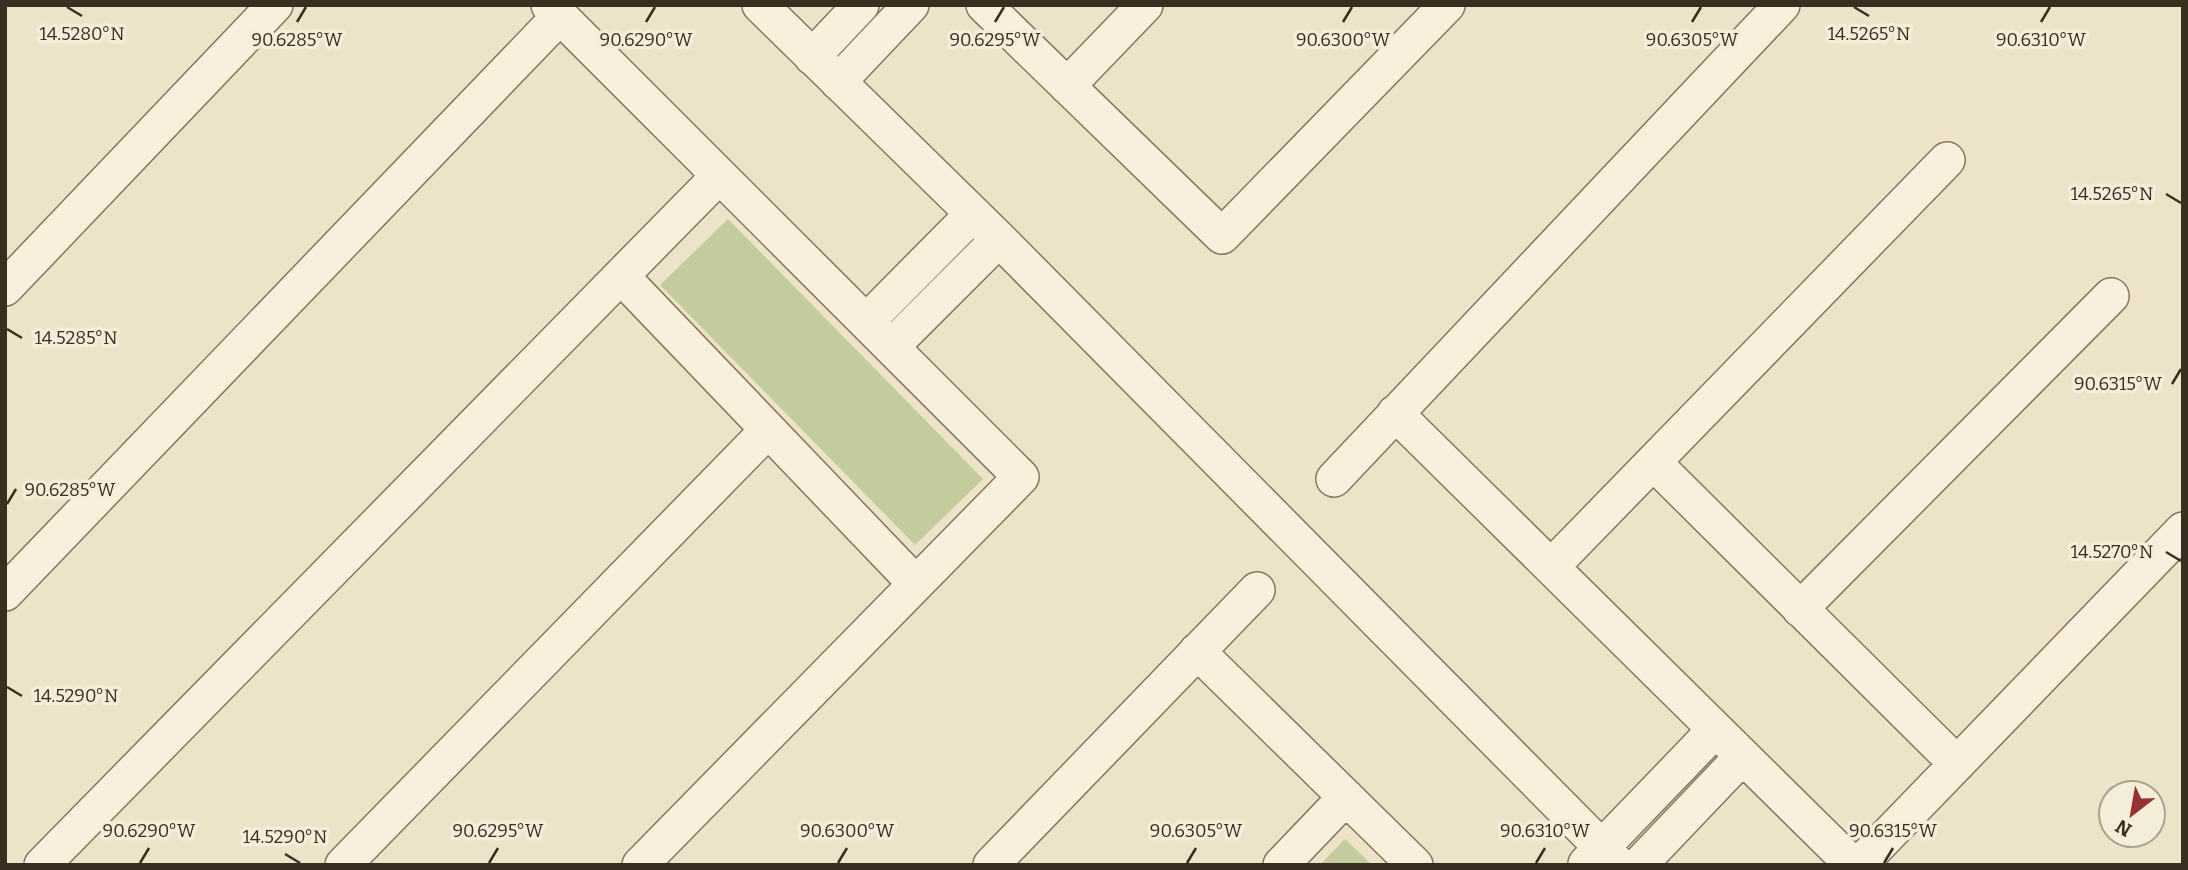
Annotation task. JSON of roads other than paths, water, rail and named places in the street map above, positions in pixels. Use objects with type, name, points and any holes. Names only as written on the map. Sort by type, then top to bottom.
[{"type":"street","points":[[5,288],[275,5]]},
{"type":"street","points":[[760,5],[999,239],[1602,859],[1715,730]]},
{"type":"street","points":[[812,57],[861,5]]},
{"type":"street","points":[[838,82],[911,5]]},
{"type":"street","points":[[984,5],[1222,236],[1447,5]]},
{"type":"street","points":[[1067,86],[1145,5]]},
{"type":"street","points":[[1334,479],[1782,5]]},
{"type":"street","points":[[5,593],[554,11],[1021,477],[640,865]]},
{"type":"street","points":[[1551,567],[1947,160]]},
{"type":"street","points":[[42,865],[719,176]]},
{"type":"street","points":[[866,322],[974,214]]},
{"type":"street","points":[[891,347],[999,239]]},
{"type":"street","points":[[621,276],[916,584]]},
{"type":"street","points":[[1801,609],[2110,296]]},
{"type":"street","points":[[1395,413],[1853,865]]},
{"type":"street","points":[[343,865],[768,430]]},
{"type":"street","points":[[1653,462],[1957,764]]},
{"type":"street","points":[[1859,865],[2183,530]]},
{"type":"street","points":[[991,865],[1257,590]]},
{"type":"street","points":[[1198,651],[1415,865]]},
{"type":"street","points":[[1639,865],[1742,757]]},
{"type":"street","points":[[1281,865],[1346,797]]}]
